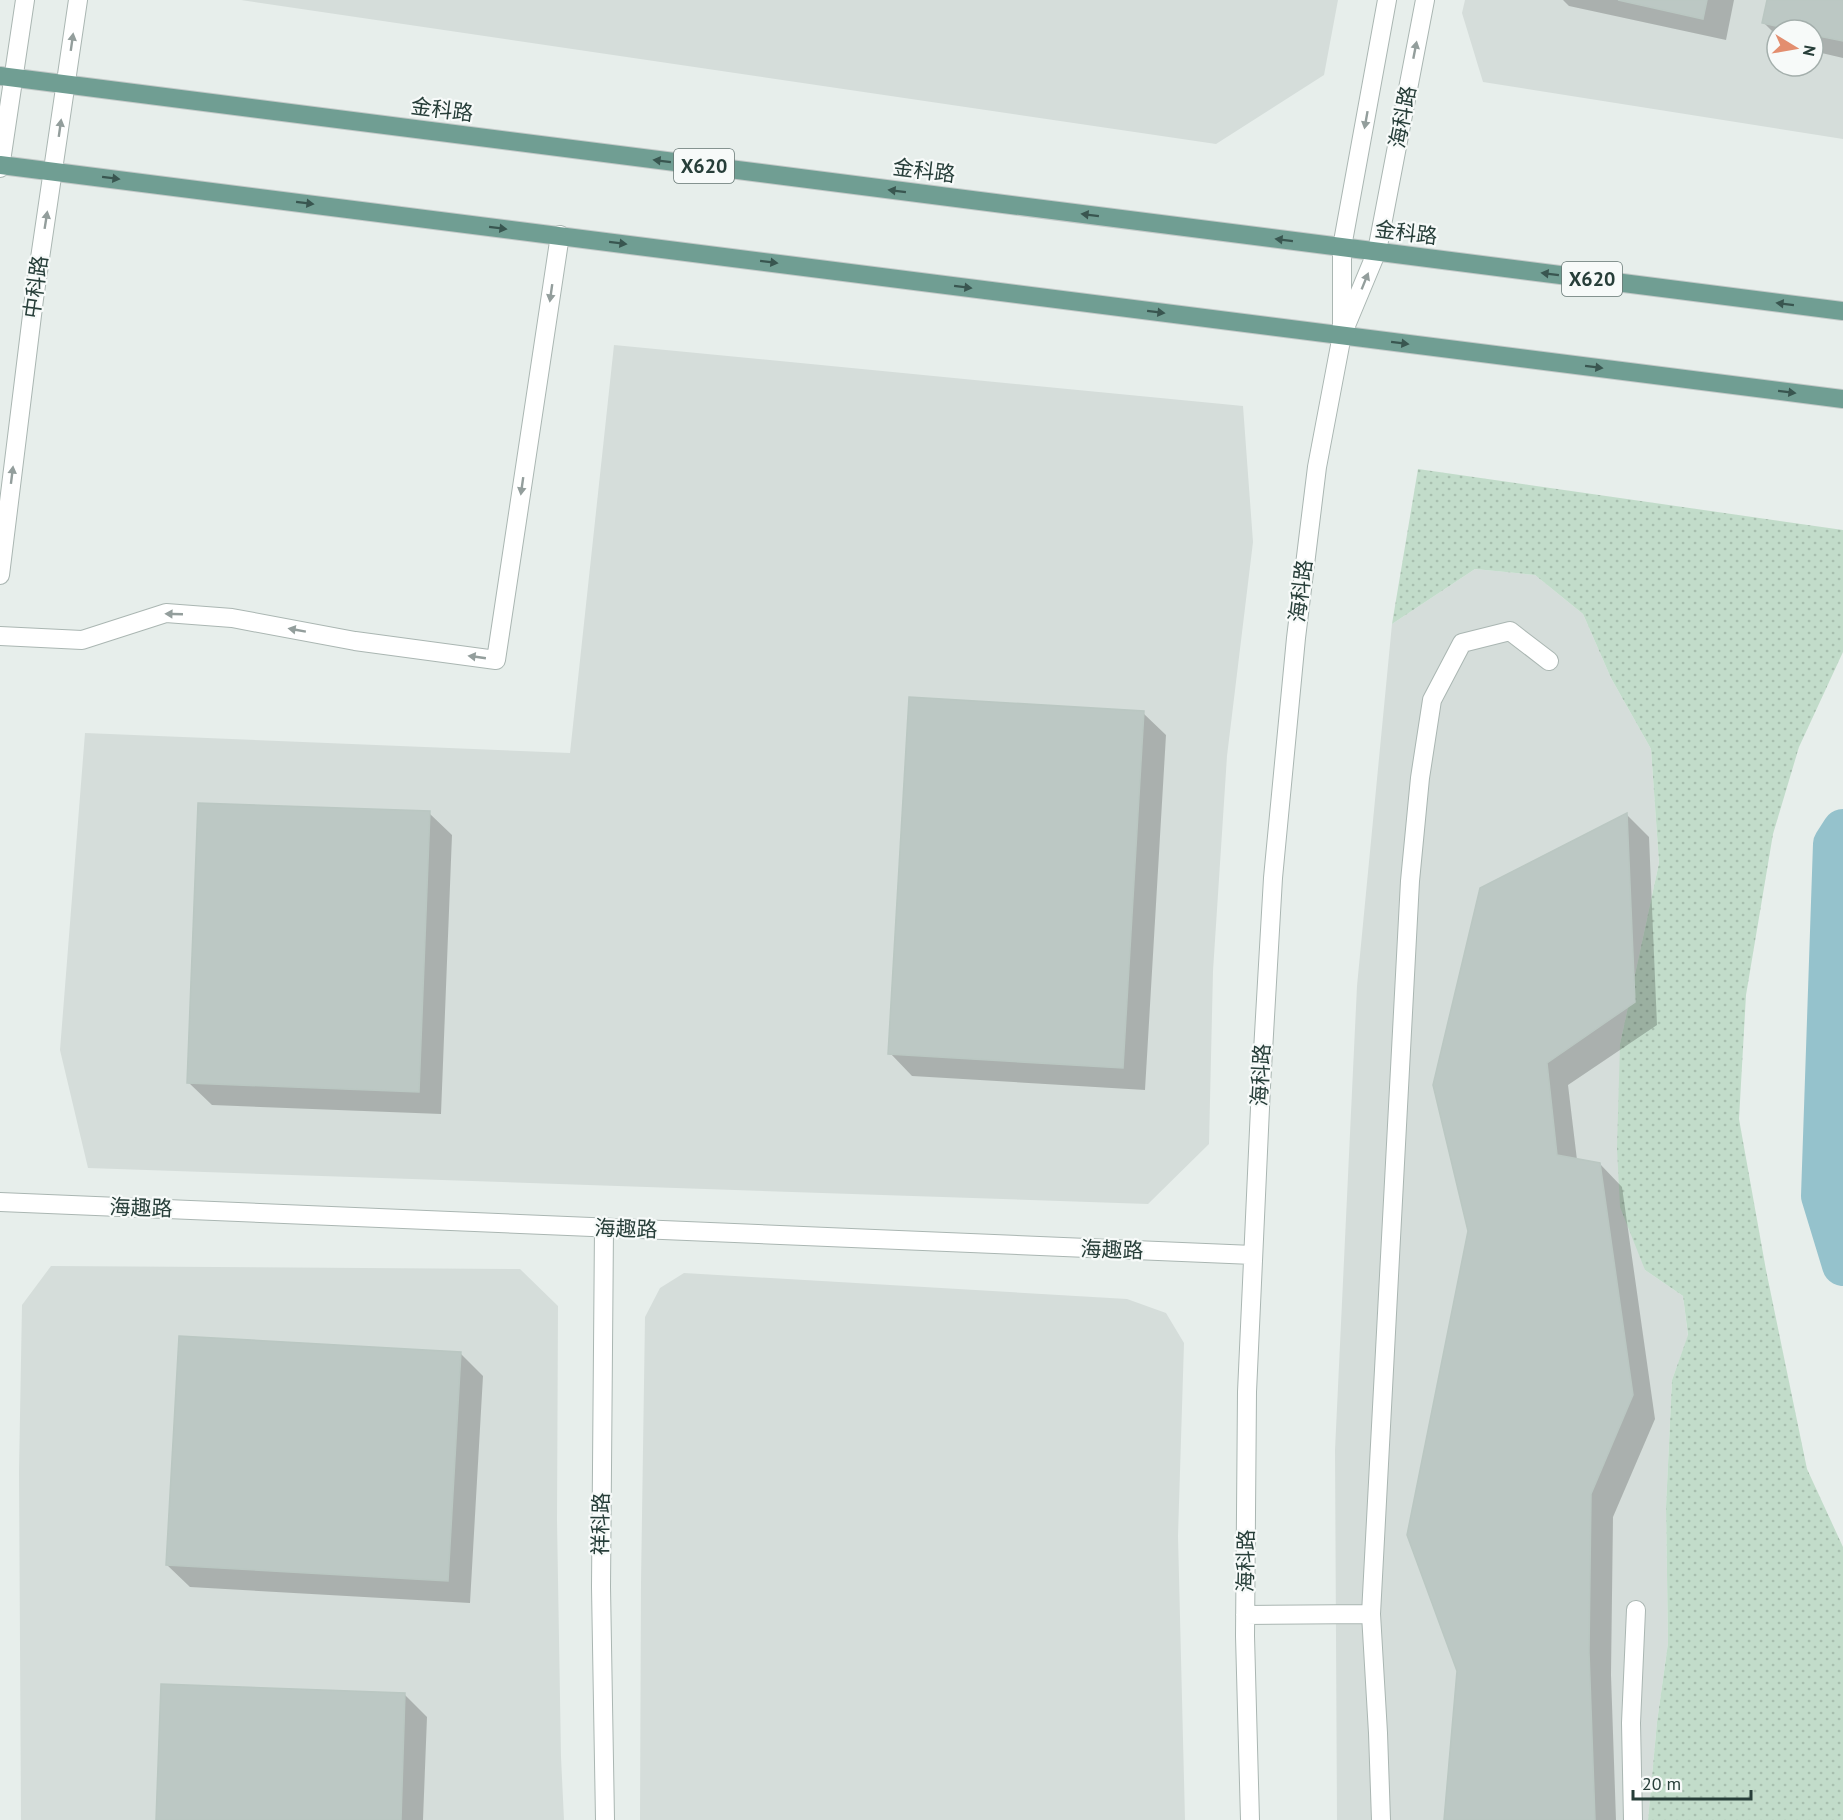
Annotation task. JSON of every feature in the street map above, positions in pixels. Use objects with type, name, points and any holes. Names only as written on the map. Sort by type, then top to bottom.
[{"type":"main road","name":"金科路","points":[[7,77],[1843,311]]},
{"type":"main road","points":[[0,166],[1843,399]]},
{"type":"street","points":[[0,166],[7,77],[25,0]]},
{"type":"street","name":"中科路","points":[[0,575],[34,299],[78,0]]},
{"type":"street","name":"海科路","points":[[1250,1820],[1245,1615],[1247,1392],[1273,878],[1293,661],[1317,467],[1342,335],[1342,247],[1388,0]]},
{"type":"street","name":"海科路","points":[[1342,335],[1377,252],[1425,0]]},
{"type":"street","points":[[0,636],[81,640],[166,613],[232,618],[355,640],[496,660],[560,235]]},
{"type":"street","points":[[1381,1820],[1371,1614],[1410,881],[1420,778],[1432,700],[1462,643],[1510,631],[1549,661]]},
{"type":"street","name":"海趣路","points":[[0,1202],[1253,1256]]},
{"type":"street","name":"祥科路","points":[[604,1228],[601,1587],[605,1820]]},
{"type":"street","points":[[1633,1820],[1631,1723],[1636,1610]]},
{"type":"street","points":[[1245,1615],[1371,1614]]},
{"type":"shaded area","points":[[241,0],[1338,0],[1324,75],[1216,144]]},
{"type":"shaded area","points":[[1465,0],[1843,0],[1843,139],[1483,82],[1462,13]]},
{"type":"shaded area","points":[[614,345],[1243,406],[1253,542],[1227,756],[1213,971],[1209,1144],[1148,1204],[88,1168],[60,1050],[85,733],[570,753]]},
{"type":"shaded area","points":[[1475,569],[1535,575],[1583,614],[1611,678],[1651,749],[1659,863],[1620,1044],[1645,1270],[1683,1296],[1688,1336],[1672,1380],[1666,1507],[1668,1643],[1657,1722],[1648,1820],[1337,1820],[1335,1450],[1357,986],[1392,624]]},
{"type":"shaded area","points":[[51,1266],[520,1269],[558,1306],[557,1520],[564,1820],[21,1820],[19,1471],[22,1305]]},
{"type":"shaded area","points":[[684,1273],[1127,1299],[1166,1313],[1184,1343],[1178,1536],[1185,1820],[640,1820],[645,1317],[660,1288]]},
{"type":"green space","points":[[1418,469],[1843,530],[1843,652],[1799,747],[1773,834],[1746,995],[1739,1119],[1766,1270],[1807,1469],[1843,1547],[1843,1820],[1648,1820],[1657,1722],[1668,1643],[1666,1507],[1672,1380],[1688,1335],[1683,1296],[1645,1270],[1620,1207],[1617,1148],[1620,1044],[1659,863],[1651,749],[1611,678],[1583,614],[1535,575],[1475,569],[1392,624]]},
{"type":"building","points":[[1618,0],[1707,0],[1703,19]]},
{"type":"building","points":[[1767,0],[1843,0],[1843,41],[1825,37],[1825,18],[1765,18],[1765,24],[1762,23]]},
{"type":"building","points":[[909,697],[1144,711],[1123,1068],[888,1054]]},
{"type":"building","points":[[198,803],[430,811],[419,1092],[187,1083]]},
{"type":"building","points":[[1627,813],[1635,1002],[1547,1063],[1557,1155],[1600,1163],[1633,1395],[1591,1494],[1589,1652],[1595,1820],[1444,1820],[1457,1671],[1407,1535],[1468,1231],[1433,1085],[1480,888]]},
{"type":"building","points":[[179,1336],[461,1352],[448,1581],[166,1565]]},
{"type":"building","points":[[161,1684],[405,1693],[401,1820],[156,1820]]},
{"type":"waterway","points":[[1843,830],[1834,844],[1822,1196],[1843,1265]]}]
